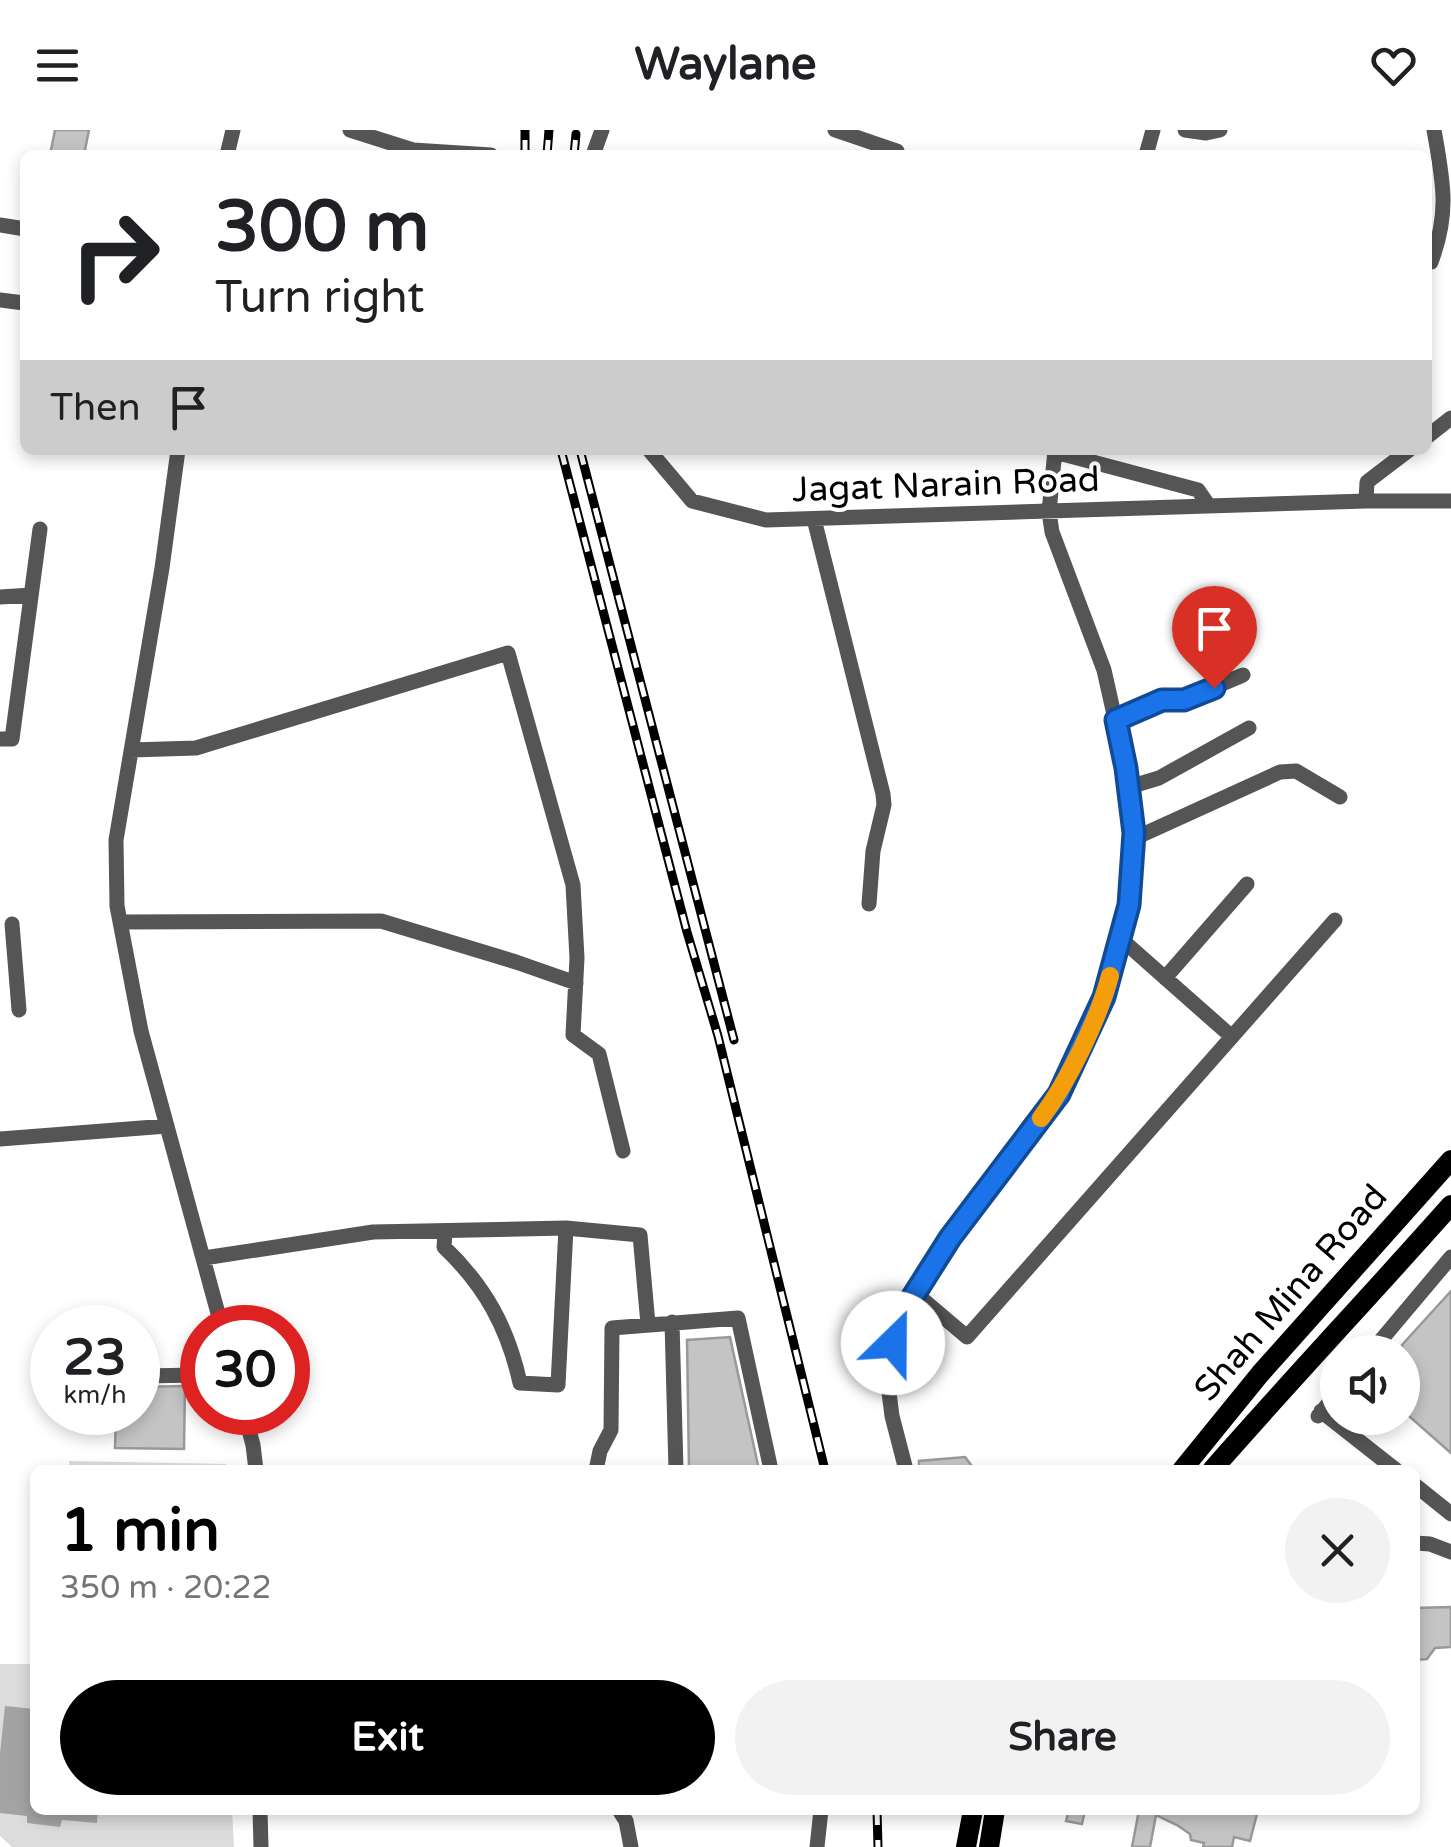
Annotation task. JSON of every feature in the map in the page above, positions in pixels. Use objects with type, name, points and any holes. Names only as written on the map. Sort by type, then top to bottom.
[{"type":"main road","name":"Shah Mina Road","points":[[1186,1465],[1260,1374],[1451,1160]]},
{"type":"main road","name":"Shah Mina Road","points":[[1216,1465],[1451,1205]]},
{"type":"main road","points":[[1326,1302],[1348,1321]]},
{"type":"main road","points":[[966,1847],[972,1815]]},
{"type":"main road","points":[[990,1847],[994,1815]]},
{"type":"street","points":[[350,130],[413,150]]},
{"type":"street","points":[[835,130],[894,150]]},
{"type":"street","points":[[1185,130],[1220,130]]},
{"type":"street","points":[[1432,259],[1441,236],[1445,192],[1434,130]]},
{"type":"street","points":[[177,455],[116,840],[117,906],[141,1031],[216,1305]]},
{"type":"street","name":"Jagat Narain Road","points":[[653,455],[692,501],[766,520],[1451,501]]},
{"type":"street","points":[[905,1465],[892,1416],[886,1369],[900,1317],[950,1238],[1059,1094],[1104,997],[1129,905],[1134,839],[1128,787],[1104,670],[1052,532],[1049,512],[1055,455]]},
{"type":"street","points":[[1070,455],[1198,490],[1209,506]]},
{"type":"street","points":[[1366,501],[1367,482],[1386,458]]},
{"type":"street","points":[[814,519],[884,805],[873,851],[869,904]]},
{"type":"street","points":[[6,739],[40,530]]},
{"type":"street","points":[[0,596],[32,595]]},
{"type":"street","points":[[131,750],[196,748],[508,653],[573,885],[578,958],[573,1035],[599,1054],[623,1151]]},
{"type":"street","points":[[1116,720],[1162,700],[1184,700],[1243,675]]},
{"type":"street","points":[[1128,787],[1159,778],[1249,728]]},
{"type":"street","points":[[1134,839],[1280,772],[1296,771],[1340,797]]},
{"type":"street","points":[[1165,978],[1247,884]]},
{"type":"street","points":[[915,1293],[967,1337],[1335,920]]},
{"type":"street","points":[[120,922],[381,921],[576,984]]},
{"type":"street","points":[[12,924],[8,976],[18,1010]]},
{"type":"street","points":[[1120,938],[1232,1037]]},
{"type":"street","points":[[0,1139],[167,1126]]},
{"type":"street","points":[[204,1258],[374,1232],[566,1228],[640,1235],[648,1324]]},
{"type":"street","points":[[444,1232],[444,1247],[466,1268],[492,1303],[515,1359],[520,1383],[558,1386],[566,1228]]},
{"type":"street","points":[[1386,1335],[1451,1259]]},
{"type":"street","points":[[597,1465],[611,1430],[612,1328],[738,1318],[770,1465]]},
{"type":"street","points":[[672,1322],[676,1465]]},
{"type":"street","points":[[249,1435],[255,1465]]},
{"type":"street","points":[[1348,1435],[1389,1465]]},
{"type":"street","points":[[1420,1489],[1451,1514]]},
{"type":"street","points":[[1420,1543],[1451,1552]]},
{"type":"street","points":[[260,1815],[261,1847]]},
{"type":"street","points":[[622,1815],[631,1847]]},
{"type":"street","points":[[817,1847],[820,1815]]},
{"type":"shaded area","points":[[69,1461],[226,1464],[226,1465],[69,1465]]},
{"type":"shaded area","points":[[0,1664],[30,1664],[30,1815],[232,1815],[234,1847],[12,1847],[0,1836]]},
{"type":"shaded area","points":[[5,1706],[30,1708],[30,1815],[98,1815],[97,1823],[62,1820],[60,1827],[27,1823],[27,1816],[0,1813]]},
{"type":"building","points":[[55,130],[89,130],[85,150],[51,150]]},
{"type":"building","points":[[1451,1291],[1451,1453],[1420,1426],[1420,1335],[1411,1335]]},
{"type":"building","points":[[730,1337],[758,1465],[689,1465],[687,1340]]},
{"type":"building","points":[[180,1386],[180,1435],[184,1435],[184,1449],[115,1448],[115,1435],[160,1435],[160,1387]]},
{"type":"building","points":[[965,1457],[971,1465],[919,1465],[919,1461]]},
{"type":"building","points":[[1451,1607],[1451,1647],[1435,1648],[1427,1659],[1420,1660],[1420,1608]]},
{"type":"building","points":[[1068,1815],[1084,1815],[1082,1824],[1066,1821]]},
{"type":"building","points":[[1138,1815],[1156,1815],[1150,1847],[1132,1847]]},
{"type":"building","points":[[1156,1815],[1257,1815],[1250,1841],[1234,1837],[1232,1847],[1203,1847],[1204,1843],[1191,1840],[1190,1834]]},
{"type":"railway","points":[[525,130],[525,150]]},
{"type":"railway","points":[[547,150],[549,130]]},
{"type":"railway","points":[[574,150],[576,134]]},
{"type":"railway","points":[[562,455],[687,932],[718,1036],[824,1465]]},
{"type":"railway","points":[[581,455],[734,1040]]},
{"type":"railway","points":[[877,1815],[878,1847]]},
{"type":"slow traffic","points":[[1041,1118],[1059,1094],[1110,976]]},
{"type":"route","points":[[893,1343],[900,1317],[950,1238],[1059,1094],[1104,997],[1129,905],[1134,833],[1116,720],[1162,700],[1184,700],[1214,688]]}]
